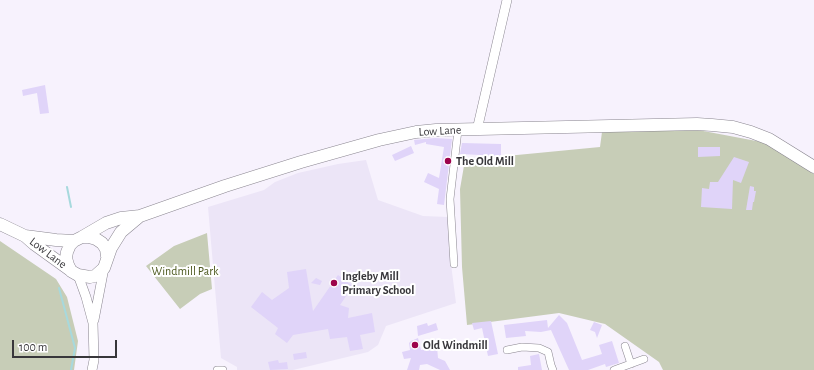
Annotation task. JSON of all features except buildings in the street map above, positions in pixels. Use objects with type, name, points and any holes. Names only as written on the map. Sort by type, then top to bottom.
[{"type":"main road","name":"Low Lane","points":[[25,236],[56,240],[78,239],[121,218],[140,216],[225,186],[301,162],[416,132],[697,124],[733,127],[773,140],[814,167]]},
{"type":"main road","name":"Low Lane","points":[[107,256],[121,232],[140,216]]},
{"type":"main road","name":"Low Lane","points":[[3,223],[25,236],[74,273]]},
{"type":"main road","points":[[89,236],[102,243],[106,249],[107,256],[104,268],[95,276],[84,277],[74,273],[68,265],[67,252],[70,245],[78,239],[89,236]]},
{"type":"street","points":[[477,130],[507,0]]},
{"type":"street","points":[[454,264],[450,199],[458,130]]},
{"type":"street","points":[[92,370],[94,360],[93,323],[104,268]]},
{"type":"street","points":[[74,273],[86,297],[93,323]]},
{"type":"street","points":[[625,346],[631,364]]},
{"type":"street","points":[[507,350],[522,347],[539,348],[548,352],[551,366],[554,370]]},
{"type":"street","points":[[614,370],[644,359]]},
{"type":"street","points":[[94,360],[97,370]]},
{"type":"street","points":[[217,370],[223,370]]},
{"type":"shaded area","name":"Ingleby Mill Primary School","points":[[366,160],[378,200],[423,216],[448,217],[451,264],[456,303],[386,326],[378,345],[368,352],[293,370],[237,370],[237,367],[221,358],[208,207],[264,190],[275,182],[298,173],[338,164]]},
{"type":"green space","points":[[698,130],[767,143],[814,174],[814,370],[663,370],[659,362],[605,324],[559,313],[467,325],[462,267],[460,189],[465,160],[600,147],[602,132]]},
{"type":"green space","name":"Windmill Park","points":[[207,233],[212,289],[200,294],[180,309],[146,266],[174,246]]},
{"type":"green space","points":[[0,241],[56,279],[67,297],[78,341],[74,370],[0,370]]},
{"type":"waterway","points":[[67,187],[71,207]]},
{"type":"waterway","points":[[59,288],[75,348],[71,370]]},
{"type":"place","name":"The Old Mill","points":[[448,161]]},
{"type":"place","name":"Ingleby Mill Primary School","points":[[334,283]]},
{"type":"place","name":"Old Windmill","points":[[415,345]]}]
